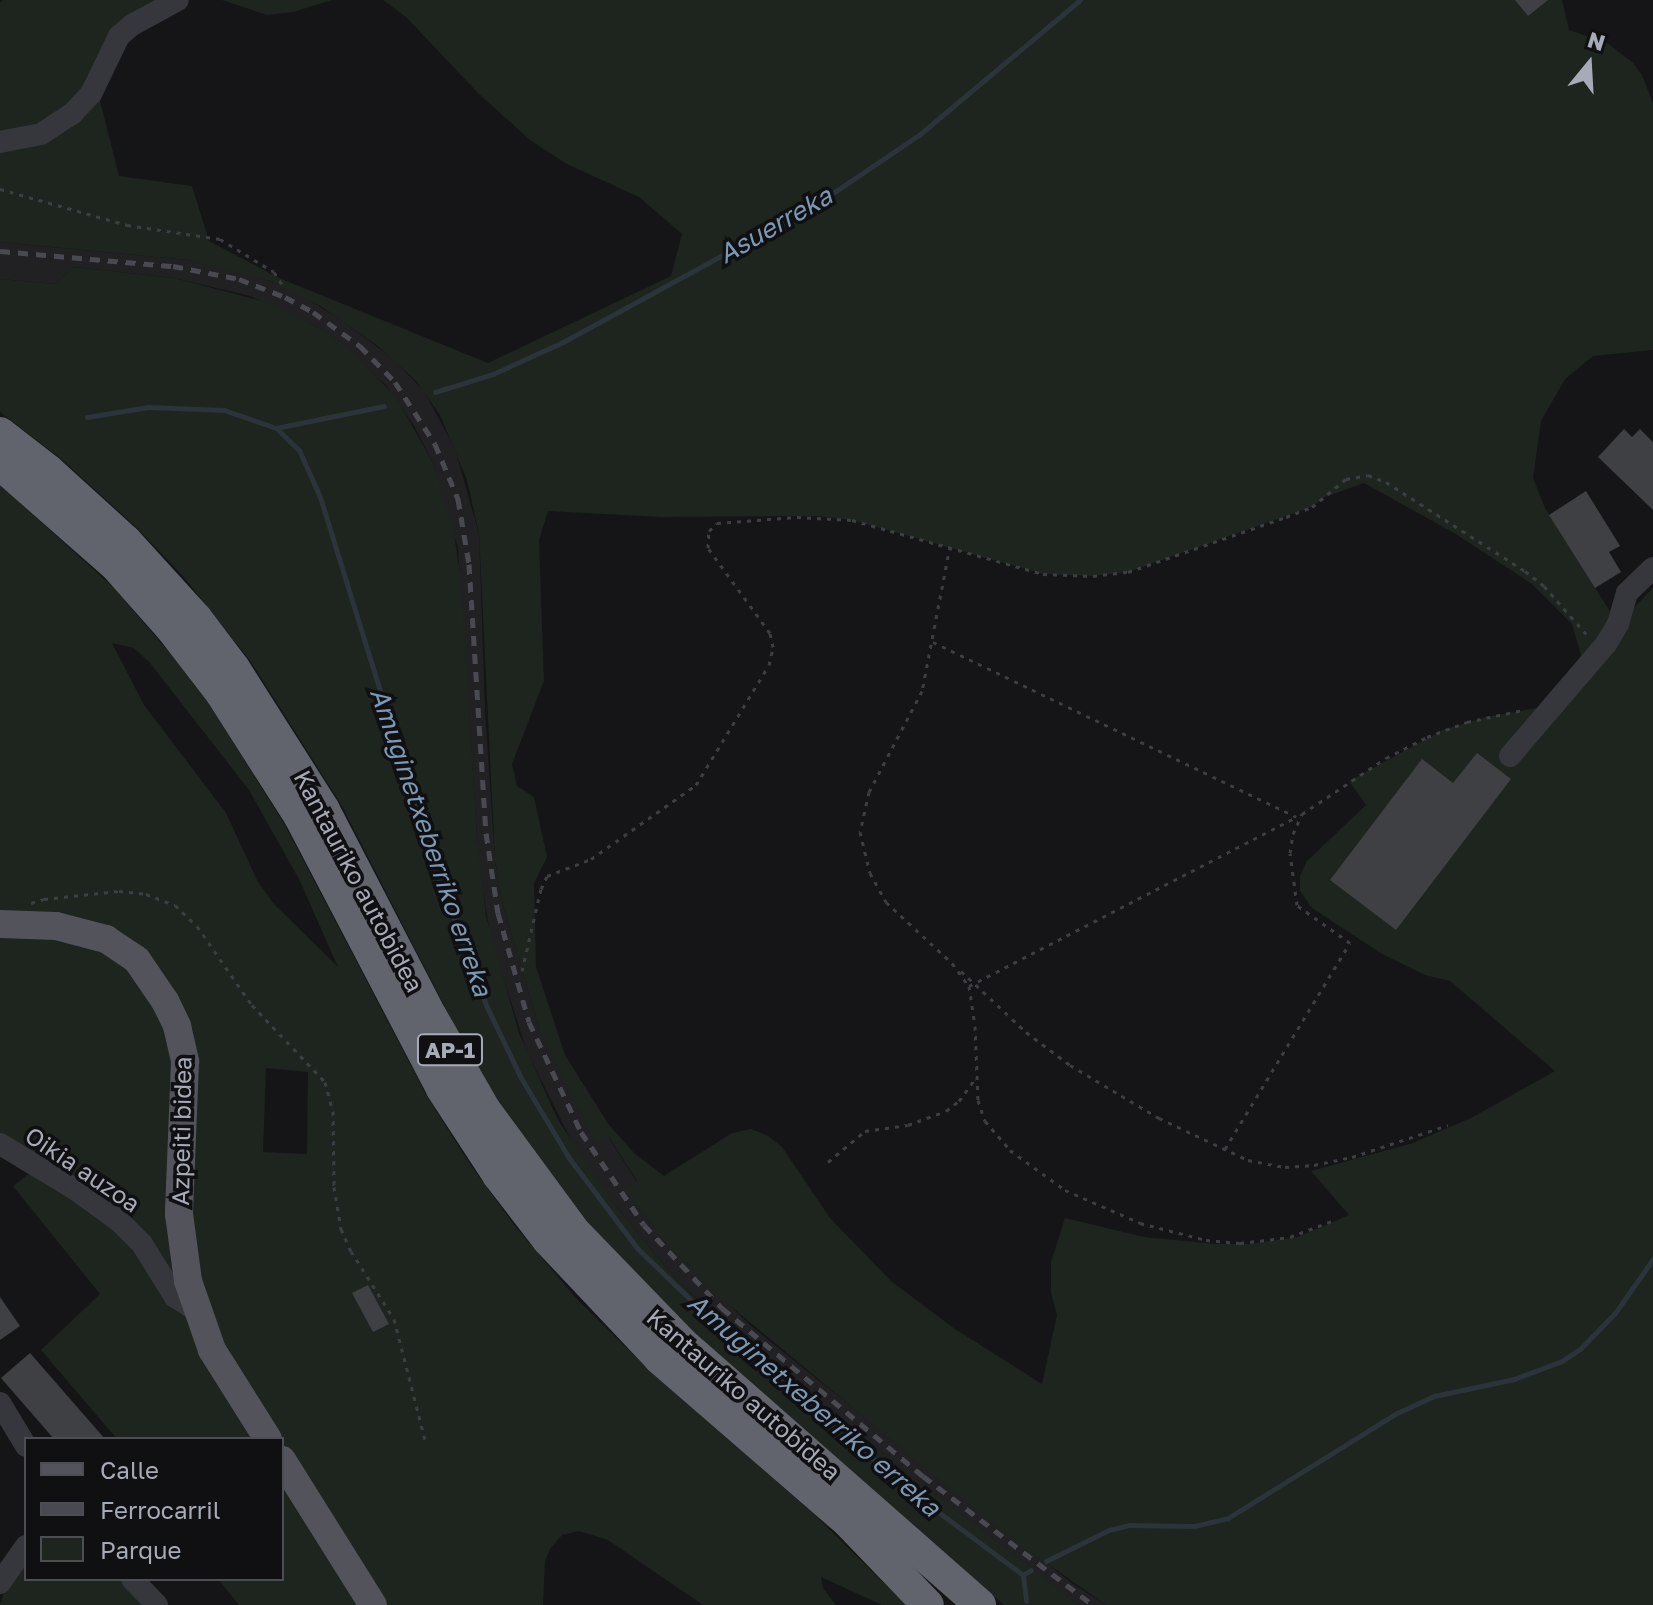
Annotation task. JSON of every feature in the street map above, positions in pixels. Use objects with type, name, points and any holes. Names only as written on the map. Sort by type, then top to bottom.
[{"type":"highway","name":"Kantauriko autobidea","points":[[0,433],[64,484],[126,541],[196,618],[234,668],[324,810],[442,1035],[485,1110],[573,1230],[681,1342],[980,1605]]},
{"type":"highway","name":"Kantauriko autobidea","points":[[0,464],[115,565],[164,620],[221,693],[300,817],[442,1089],[498,1175],[548,1240],[653,1351],[832,1508],[928,1605]]},
{"type":"main road","name":"Azpeiti bidea","points":[[11,924],[78,930],[122,948],[144,969],[173,1017],[185,1068],[180,1228],[196,1310],[218,1361],[267,1437]]},
{"type":"main road","points":[[284,1463],[373,1605]]},
{"type":"street","points":[[0,142],[41,134],[67,118],[91,94],[115,42],[125,30],[178,0]]},
{"type":"street","points":[[1510,756],[1599,653],[1618,624],[1627,593],[1653,568]]},
{"type":"street","name":"Oikia auzoa","points":[[0,1144],[58,1178],[119,1221],[142,1244],[175,1297],[196,1310]]},
{"type":"street","points":[[0,1403],[24,1443]]},
{"type":"street","points":[[0,1583],[24,1549]]},
{"type":"street","points":[[134,1581],[157,1605]]},
{"type":"path","points":[[0,189],[127,225],[220,239],[274,272],[283,286]]},
{"type":"path","points":[[522,971],[541,889],[547,876],[591,859],[696,785],[772,659],[770,633],[710,554],[707,543],[709,531],[717,523],[817,516],[868,523],[1043,574],[1074,577],[1128,572],[1312,507],[1346,479],[1368,475],[1398,490],[1536,579],[1578,622],[1599,653]]},
{"type":"path","points":[[950,546],[933,642],[918,702],[869,792],[860,832],[870,873],[886,902],[976,982],[1026,1032],[1070,1065],[1159,1118],[1262,1164],[1300,1167],[1352,1157],[1448,1125]]},
{"type":"path","points":[[933,642],[1296,817]]},
{"type":"path","points":[[969,986],[1302,814],[1386,758],[1427,737],[1486,717],[1554,705]]},
{"type":"path","points":[[1225,1149],[1350,943],[1297,905],[1290,853],[1293,834],[1302,814]]},
{"type":"path","points":[[11,924],[28,906],[44,899],[126,891],[169,902],[192,920],[252,1005],[319,1074],[331,1101],[334,1187],[341,1229],[394,1319],[425,1440]]},
{"type":"path","points":[[952,963],[969,986],[981,1111],[1000,1141],[1065,1190],[1120,1216],[1187,1236],[1240,1243],[1290,1237],[1337,1219]]},
{"type":"path","points":[[828,1162],[865,1131],[908,1125],[946,1111],[959,1101],[977,1076]]},
{"type":"shaded area","points":[[0,242],[188,260],[259,277],[297,293],[340,319],[392,358],[424,391],[455,449],[479,534],[485,710],[495,860],[502,901],[539,1028],[637,1182],[626,1190],[670,1248],[750,1325],[1070,1582],[1106,1605],[1079,1605],[1041,1578],[758,1355],[674,1277],[615,1205],[577,1152],[527,1052],[491,939],[479,867],[458,548],[433,463],[414,426],[386,385],[321,329],[250,296],[174,278],[74,267],[55,284],[0,279]]},
{"type":"green space","points":[[3,0],[183,0],[132,25],[98,93],[119,176],[192,186],[209,241],[279,278],[488,363],[671,276],[682,234],[639,197],[567,164],[530,140],[478,93],[406,17],[383,0],[1562,0],[1569,30],[1607,43],[1633,63],[1642,75],[1653,103],[1653,350],[1593,356],[1565,379],[1541,421],[1533,478],[1545,508],[1618,624],[1653,588],[1653,1605],[1106,1605],[1005,1534],[717,1295],[670,1248],[625,1190],[637,1181],[609,1137],[596,1144],[539,1028],[502,901],[495,860],[479,534],[467,480],[440,415],[416,381],[379,347],[322,307],[270,281],[188,260],[0,242],[0,3]],"holes":[[[1364,483],[1454,533],[1532,584],[1572,624],[1581,655],[1554,705],[1486,717],[1443,730],[1349,781],[1366,805],[1307,861],[1300,875],[1300,891],[1312,908],[1382,954],[1425,975],[1450,981],[1555,1071],[1473,1117],[1413,1143],[1311,1171],[1349,1215],[1298,1237],[1250,1244],[1215,1244],[1144,1237],[1065,1218],[1051,1262],[1051,1293],[1057,1315],[1042,1384],[955,1329],[891,1281],[830,1218],[782,1147],[768,1136],[751,1129],[732,1133],[664,1176],[635,1154],[609,1125],[565,1055],[536,967],[534,883],[547,857],[534,797],[517,786],[512,764],[544,681],[539,540],[548,511],[661,517],[817,516],[852,520],[1043,574],[1093,576],[1128,572],[1312,507],[1325,497]]]},
{"type":"green space","points":[[222,0],[332,0],[293,12],[267,15]]},
{"type":"green space","points":[[74,267],[174,278],[269,303],[321,329],[351,351],[396,397],[433,463],[453,527],[461,580],[477,837],[486,916],[519,1033],[558,1120],[615,1205],[674,1277],[704,1306],[793,1384],[1079,1605],[1004,1605],[699,1339],[596,1234],[507,1115],[456,1029],[342,806],[251,662],[183,576],[135,526],[60,458],[0,412],[0,279],[55,284]]},
{"type":"green space","points":[[0,485],[113,587],[212,708],[286,827],[428,1098],[515,1226],[576,1298],[645,1366],[814,1514],[906,1605],[882,1605],[821,1577],[823,1588],[836,1605],[703,1605],[608,1540],[579,1531],[562,1535],[550,1549],[545,1561],[543,1605],[239,1605],[220,1581],[284,1581],[284,1437],[115,1437],[41,1350],[100,1294],[13,1186],[31,1172],[0,1152]],"holes":[[[112,643],[134,648],[150,663],[249,790],[299,879],[338,967],[273,903],[257,880],[226,813],[144,705]],[[266,1068],[308,1072],[307,1154],[263,1152]]]},
{"type":"green space","points":[[24,1557],[24,1581],[134,1581],[157,1605],[0,1605],[8,1579]]},
{"type":"building","points":[[1515,0],[1548,0],[1528,16]]},
{"type":"building","points":[[1624,429],[1632,437],[1640,429],[1653,442],[1653,510],[1598,457]]},
{"type":"building","points":[[1586,491],[1620,546],[1609,552],[1621,572],[1595,588],[1549,515]]},
{"type":"building","points":[[1477,753],[1511,779],[1396,930],[1330,880],[1422,759],[1453,783]]},
{"type":"building","points":[[368,1285],[389,1324],[373,1332],[352,1293]]},
{"type":"building","points":[[0,1297],[20,1326],[0,1340]]},
{"type":"building","points":[[30,1353],[103,1437],[52,1437],[1,1378]]},
{"type":"waterway","name":"Asuerreka","points":[[435,392],[493,374],[563,342],[818,203],[919,135],[1080,0]]},
{"type":"waterway","name":"Asuerreka","points":[[276,428],[384,406]]},
{"type":"waterway","name":"Amuginetxeberriko erreka","points":[[87,417],[148,407],[224,410],[276,428],[299,450],[320,497],[436,871],[486,1005],[521,1078],[569,1158],[637,1248],[750,1357],[929,1505],[1023,1575],[1031,1570]]},
{"type":"waterway","name":"Amuginetxeberriko erreka","points":[[1046,1561],[1109,1530],[1129,1525],[1194,1526],[1228,1518],[1397,1413],[1434,1396],[1514,1379],[1562,1361],[1581,1348],[1615,1313],[1653,1259]]},
{"type":"waterway","points":[[1023,1575],[1026,1601]]},
{"type":"railway","points":[[0,251],[173,266],[239,279],[313,312],[360,346],[395,382],[435,444],[458,499],[469,564],[486,833],[498,913],[529,1022],[581,1132],[644,1225],[722,1308],[923,1476],[1093,1605]]}]
